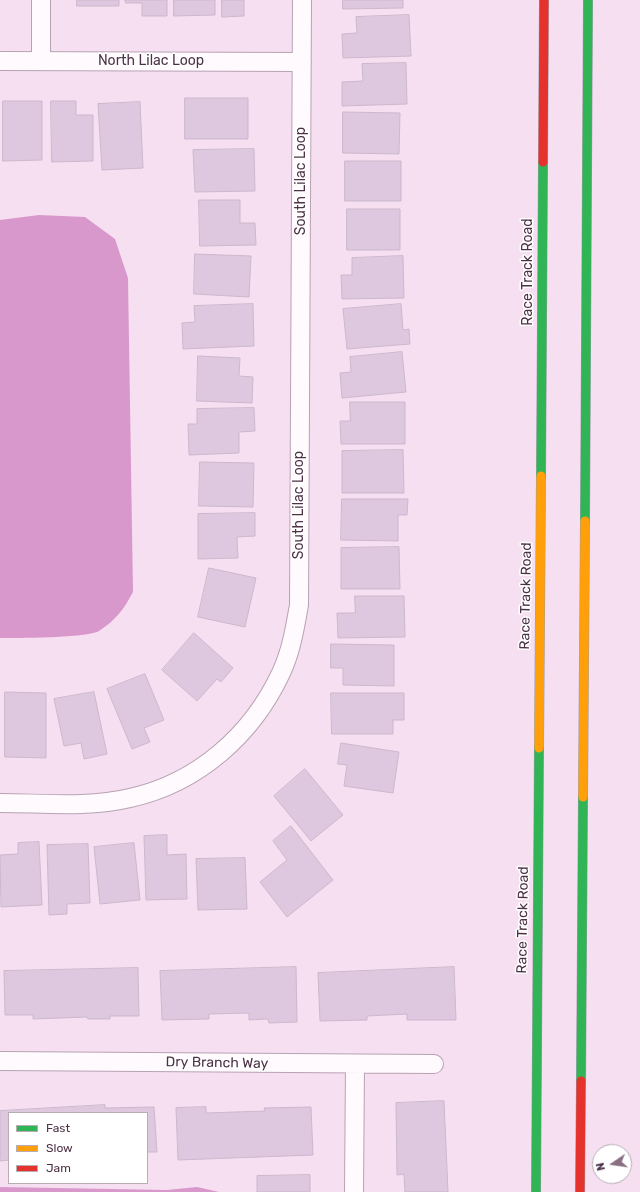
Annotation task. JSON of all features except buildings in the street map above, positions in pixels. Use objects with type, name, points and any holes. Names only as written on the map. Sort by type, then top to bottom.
[{"type":"main road","name":"Race Track Road","points":[[536,1192],[544,0]]},
{"type":"main road","points":[[580,1192],[588,0]]},
{"type":"street","points":[[41,0],[41,60]]},
{"type":"street","name":"South Lilac Loop","points":[[0,803],[100,803],[131,798],[164,788],[195,772],[224,751],[251,723],[267,700],[282,672],[293,640],[299,606],[302,0]]},
{"type":"street","name":"North Lilac Loop","points":[[0,61],[302,62]]},
{"type":"street","name":"Dry Branch Way","points":[[0,1061],[434,1064]]},
{"type":"street","points":[[354,1192],[355,1064]]},
{"type":"shaded area","points":[[39,215],[85,217],[115,239],[128,278],[133,592],[119,614],[99,631],[67,636],[0,638],[0,220]]},
{"type":"shaded area","points":[[0,1187],[167,1190],[197,1187],[219,1192],[0,1192]]},
{"type":"traffic: fast","points":[[585,521],[588,0]]},
{"type":"traffic: fast","points":[[541,476],[543,162]]},
{"type":"traffic: fast","points":[[536,1192],[539,748]]},
{"type":"traffic: fast","points":[[581,1081],[583,797]]},
{"type":"traffic: slow","points":[[539,748],[541,476]]},
{"type":"traffic: slow","points":[[583,797],[585,521]]},
{"type":"traffic: jam","points":[[543,162],[544,0]]},
{"type":"traffic: jam","points":[[580,1192],[581,1081]]}]
